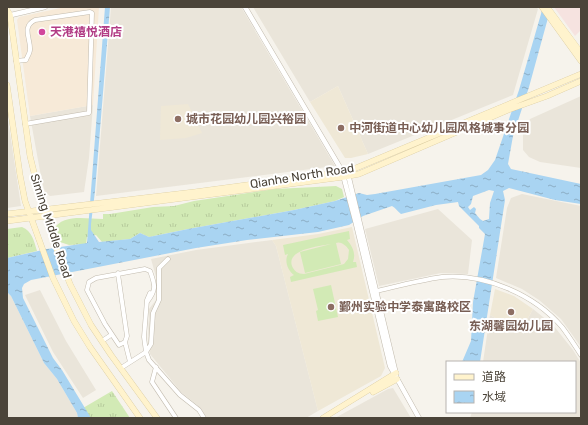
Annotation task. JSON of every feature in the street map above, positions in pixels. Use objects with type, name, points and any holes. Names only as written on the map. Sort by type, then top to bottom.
[{"type":"main road","points":[[542,7],[581,53]]},
{"type":"main road","points":[[547,7],[551,16],[581,61]]},
{"type":"main road","name":"Siming Middle Road","points":[[8,14],[30,156],[45,216],[66,275],[79,303],[102,341],[157,418]]},
{"type":"main road","name":"Qianhe North Road","points":[[7,221],[82,211],[106,205],[195,192],[345,174],[356,168],[536,96],[581,74]]},
{"type":"main road","name":"Qianhe North Road","points":[[536,96],[547,96],[581,81]]},
{"type":"main road","name":"Siming Middle Road","points":[[7,85],[25,201],[40,246],[53,278],[74,321],[90,347],[140,418]]},
{"type":"main road","name":"Qianhe North Road","points":[[7,214],[79,205],[106,205]]},
{"type":"main road","points":[[323,418],[396,376]]},
{"type":"main road","points":[[328,418],[396,376]]},
{"type":"street","points":[[8,14],[46,7]]},
{"type":"street","points":[[246,7],[345,174],[376,291],[396,376]]},
{"type":"street","points":[[16,61],[26,60],[30,50],[28,28],[30,23],[35,20],[90,12],[92,13],[89,114],[25,124]]},
{"type":"street","points":[[358,224],[390,366],[419,418]]},
{"type":"street","points":[[121,368],[146,352],[151,344],[153,313],[159,300],[159,268],[168,259]]},
{"type":"street","points":[[125,342],[119,345],[111,335],[87,290],[89,282],[96,278],[145,269],[150,271],[154,284],[153,294],[147,302]]},
{"type":"street","points":[[118,274],[127,336],[125,342],[130,362]]},
{"type":"street","points":[[376,291],[444,277],[475,279],[497,284],[524,296],[547,312],[562,327],[581,355]]},
{"type":"street","points":[[150,293],[147,302],[144,337],[146,352],[149,360],[180,395],[199,410],[204,418]]},
{"type":"street","points":[[102,341],[111,335]]},
{"type":"street","points":[[156,367],[152,382],[176,418]]},
{"type":"shaded area","points":[[65,7],[99,7],[93,105],[30,116],[17,20],[19,17]]},
{"type":"shaded area","points":[[111,7],[241,7],[335,166],[96,196]]},
{"type":"shaded area","points":[[253,7],[536,7],[538,9],[513,95],[368,154],[338,86],[310,102]]},
{"type":"shaded area","points":[[554,7],[581,7],[581,30],[575,36]]},
{"type":"shaded area","name":"中河街道中心幼儿园风格城事分园","points":[[338,86],[368,154],[345,158],[310,102]]},
{"type":"shaded area","points":[[581,96],[581,168],[540,162],[529,157],[523,150],[523,134],[530,119]]},
{"type":"shaded area","name":"城市花园幼儿园兴裕园","points":[[188,104],[202,133],[186,138],[160,140],[161,106]]},
{"type":"shaded area","points":[[93,105],[89,158],[84,192],[50,196],[45,192],[42,182],[30,116]]},
{"type":"shaded area","points":[[7,113],[21,206],[7,208]]},
{"type":"shaded area","points":[[522,194],[581,206],[581,347],[561,319],[539,300],[522,289],[496,278],[507,208],[511,198]]},
{"type":"shaded area","points":[[438,209],[472,240],[468,274],[441,273],[379,286],[365,229]]},
{"type":"shaded area","name":"鄞州实验中学泰寓路校区","points":[[352,227],[385,368],[381,376],[318,411],[276,246],[272,240],[318,234]]},
{"type":"shaded area","points":[[272,240],[276,246],[318,411],[306,418],[207,418],[197,405],[181,392],[150,354],[148,341],[149,309],[156,300],[156,277],[151,259],[196,250]]},
{"type":"shaded area","name":"东湖馨园幼儿园","points":[[495,289],[514,296],[533,309],[522,329],[517,330],[490,315]]},
{"type":"shaded area","points":[[40,290],[66,341],[96,390],[83,398],[53,352],[25,295]]},
{"type":"shaded area","points":[[7,292],[11,296],[44,363],[57,379],[77,413],[78,418],[7,418]]},
{"type":"shaded area","points":[[533,309],[553,325],[573,350],[581,363],[581,418],[470,418],[472,413],[576,413],[576,361],[483,361],[490,315],[517,330],[522,329]]},
{"type":"shaded area","points":[[393,388],[411,418],[335,418],[388,389]]},
{"type":"green space","points":[[336,186],[342,189],[344,197],[335,201],[149,237],[140,233],[130,239],[102,242],[96,235],[87,237],[86,244],[69,245],[57,241],[53,230],[63,221],[75,218],[103,219],[103,214],[153,207],[174,206],[194,201],[275,189]]},
{"type":"green space","points":[[22,227],[28,231],[34,240],[37,251],[7,258],[7,229]]},
{"type":"green space","points":[[349,231],[350,239],[347,240],[353,251],[353,262],[356,262],[357,267],[291,282],[290,277],[294,275],[287,266],[286,260],[288,254],[285,255],[283,245]],"holes":[[[336,243],[343,244],[349,250],[348,259],[344,264],[304,274],[298,273],[293,268],[292,260],[299,252],[313,247],[331,244],[300,252],[305,273],[341,264]]]},
{"type":"green space","points":[[331,285],[338,317],[318,321],[316,311],[318,310],[313,289]]},
{"type":"green space","points":[[112,391],[130,418],[86,418],[83,408]]},
{"type":"water","points":[[105,7],[110,7],[91,224],[91,230],[99,242],[130,239],[140,233],[149,237],[294,210],[335,201],[359,193],[367,195],[375,194],[481,175],[488,170],[495,160],[519,90],[543,7],[551,7],[529,87],[513,136],[508,164],[511,169],[581,184],[581,204],[555,200],[509,188],[503,191],[505,200],[480,361],[462,361],[471,341],[473,302],[485,234],[459,206],[458,202],[436,205],[401,214],[392,206],[363,216],[349,225],[318,232],[247,240],[196,248],[31,280],[24,284],[22,288],[23,298],[53,358],[91,418],[78,418],[77,413],[57,379],[44,363],[11,296],[7,292],[7,258],[47,249],[87,243]],"holes":[[[489,190],[494,191],[490,203],[489,219],[483,221],[475,213],[476,209],[474,207],[470,210],[468,207],[471,204],[473,196]]]},
{"type":"place","name":"天港禧悦酒店","points":[[42,32]]},
{"type":"place","name":"城市花园幼儿园兴裕园","points":[[178,119]]},
{"type":"place","name":"中河街道中心幼儿园风格城事分园","points":[[341,128]]},
{"type":"place","name":"鄞州实验中学泰寓路校区","points":[[331,307]]},
{"type":"place","name":"东湖馨园幼儿园","points":[[511,312]]}]
